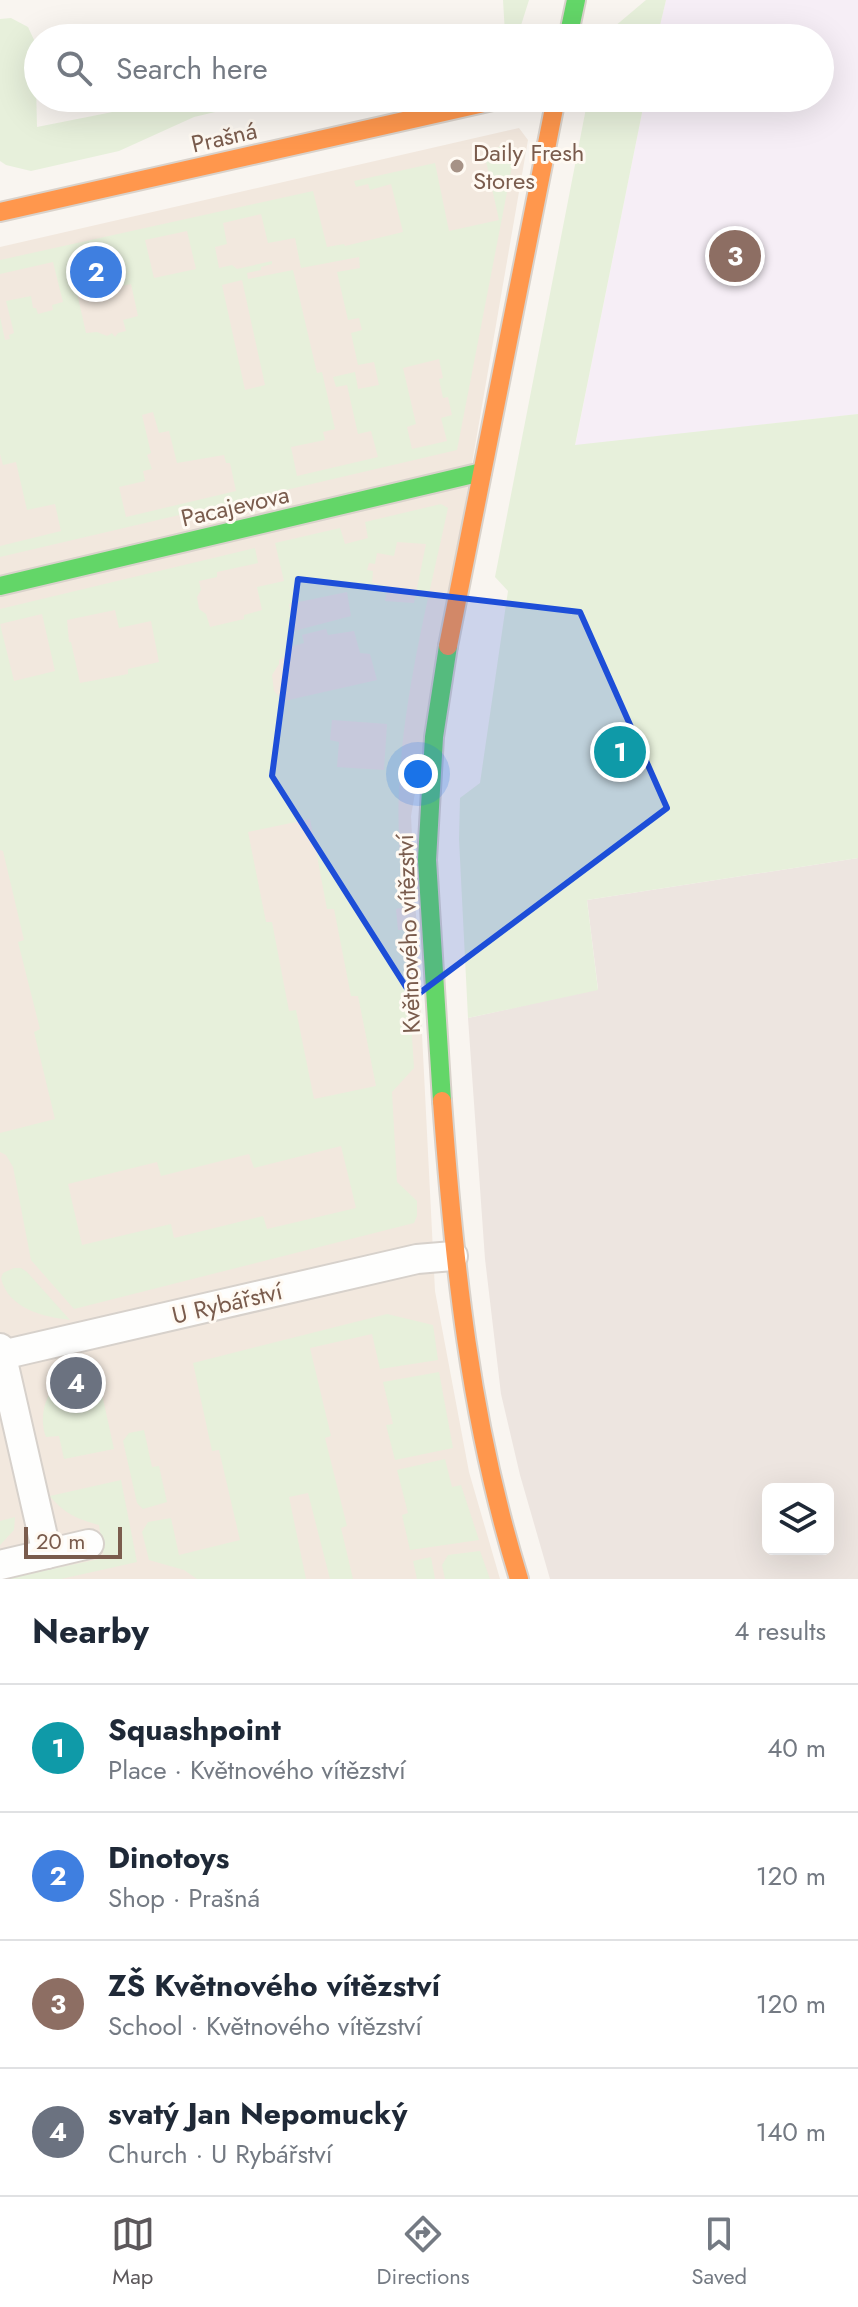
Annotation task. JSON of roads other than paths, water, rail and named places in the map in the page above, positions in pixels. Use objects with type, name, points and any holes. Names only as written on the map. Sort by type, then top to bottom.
[{"type":"street","points":[[571,24],[576,0]]},
{"type":"street","name":"Prašná","points":[[0,212],[444,112]]},
{"type":"street","name":"Květnového vítězství","points":[[519,1579],[487,1467],[473,1402],[453,1256],[427,885],[427,827],[430,756],[440,688],[553,112]]},
{"type":"street","name":"Pacajevova","points":[[0,586],[482,472]]},
{"type":"street","name":"U Rybářství","points":[[1,1352],[417,1259],[453,1256]]},
{"type":"street","points":[[1,1352],[47,1554]]},
{"type":"street","points":[[0,1565],[89,1544]]},
{"type":"place","name":"Daily Fresh Stores","points":[[457,166]]},
{"type":"place","name":"ZŠ Květnového vítězství","points":[[735,256]]},
{"type":"place","name":"Dinotoys","points":[[96,272]]},
{"type":"place","name":"Squashpoint","points":[[620,752]]},
{"type":"place","name":"svatý Jan Nepomucký","points":[[76,1383]]}]
